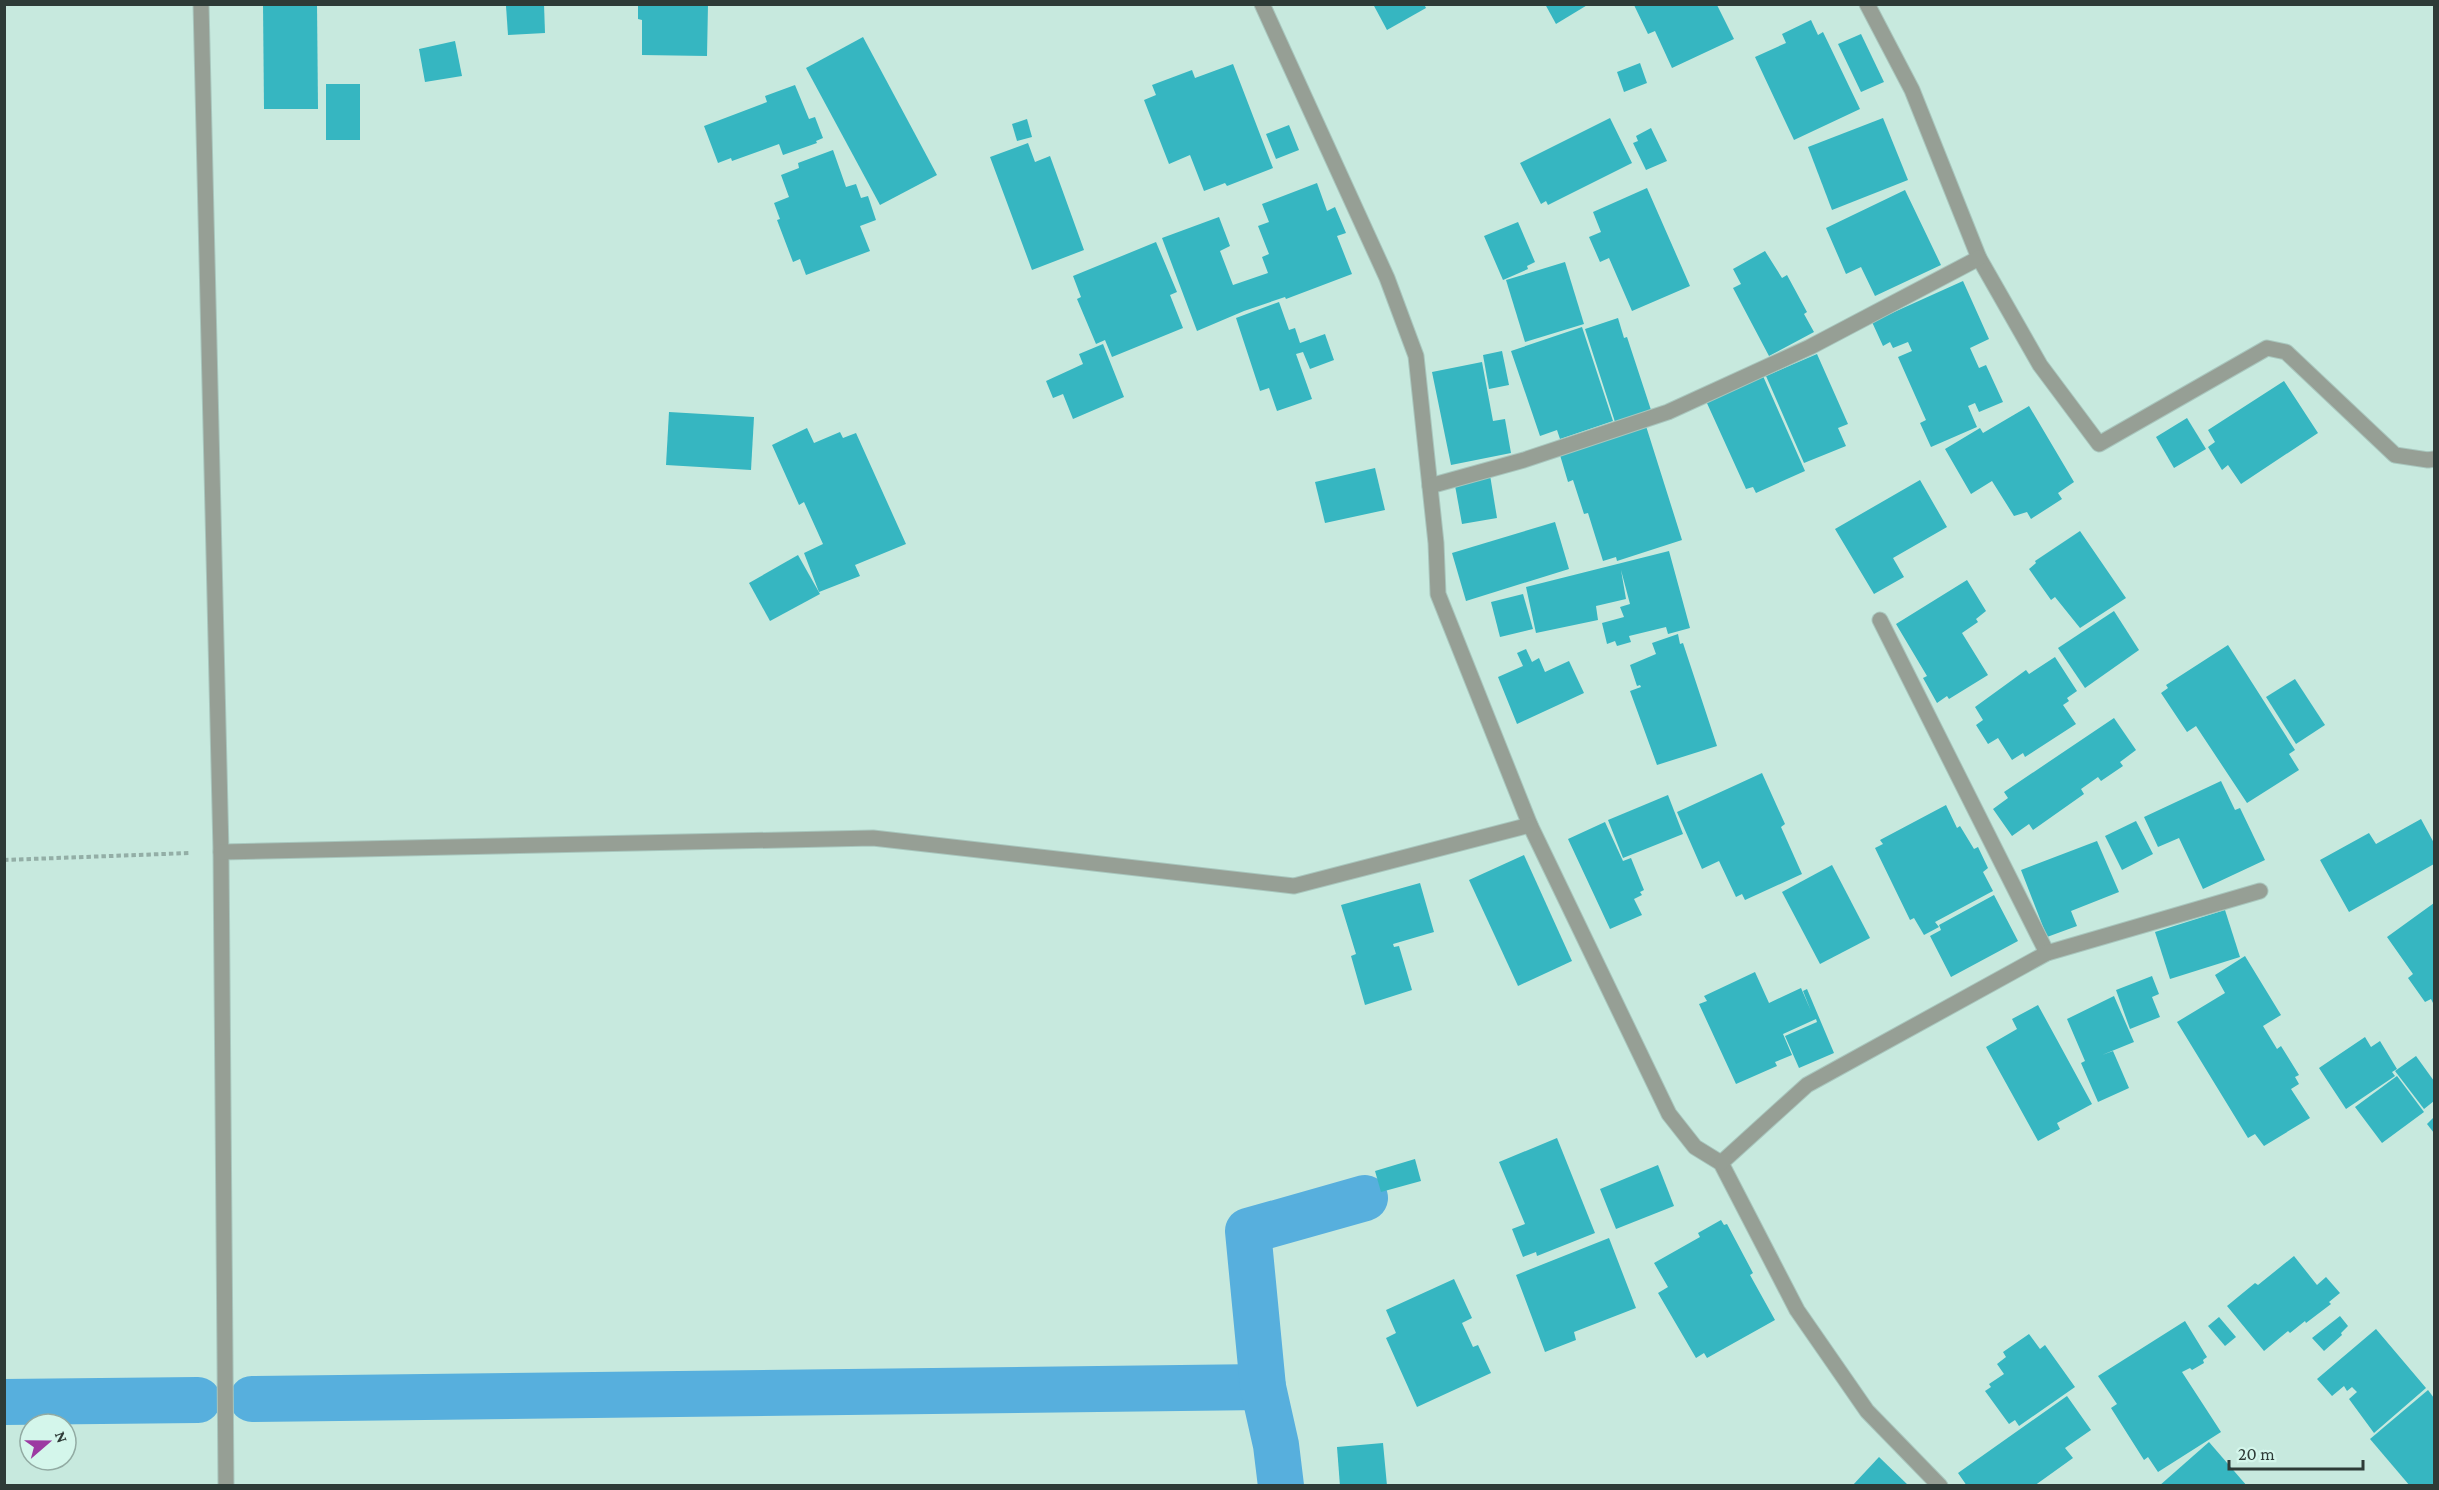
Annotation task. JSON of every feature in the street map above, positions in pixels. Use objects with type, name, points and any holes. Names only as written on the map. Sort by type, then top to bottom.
[{"type":"street","points":[[201,4],[221,852],[226,1485]]},
{"type":"street","points":[[1262,4],[1387,278],[1416,356],[1436,543],[1438,594],[1530,825],[1669,1114],[1695,1147],[1721,1163],[1804,1319],[1867,1412],[1940,1485]]},
{"type":"street","points":[[1867,4],[1912,90],[1979,258],[2040,365],[2099,444],[2267,348],[2286,352],[2395,455],[2434,459]]},
{"type":"street","points":[[1430,486],[1524,460],[1668,412],[1810,347],[1979,258]]},
{"type":"street","points":[[1880,620],[2047,953]]},
{"type":"street","points":[[221,852],[873,838],[1294,886],[1530,825]]},
{"type":"street","points":[[1721,1163],[1807,1085],[2047,953],[2260,891]]},
{"type":"path","points":[[4,860],[221,852]]},
{"type":"building","points":[[263,4],[317,4],[318,109],[264,109]]},
{"type":"building","points":[[544,4],[545,33],[508,35],[506,6]]},
{"type":"building","points":[[638,4],[708,4],[707,56],[642,55],[642,20],[638,19]]},
{"type":"building","points":[[1373,4],[1424,4],[1426,8],[1387,30]]},
{"type":"building","points":[[1545,4],[1589,4],[1556,24]]},
{"type":"building","points":[[1634,5],[1717,5],[1734,39],[1672,68],[1655,31],[1648,34]]},
{"type":"building","points":[[1811,20],[1818,35],[1823,32],[1860,109],[1794,140],[1755,57],[1786,43],[1782,34]]},
{"type":"building","points":[[1861,34],[1884,82],[1861,92],[1838,44]]},
{"type":"building","points":[[863,37],[937,175],[880,205],[806,68]]},
{"type":"building","points":[[455,41],[462,76],[425,82],[419,49]]},
{"type":"building","points":[[1640,63],[1647,83],[1624,92],[1617,72]]},
{"type":"building","points":[[1233,64],[1273,168],[1227,186],[1225,183],[1204,191],[1190,155],[1169,164],[1144,100],[1156,95],[1152,85],[1192,70],[1195,78]]},
{"type":"building","points":[[326,84],[360,84],[360,140],[326,140]]},
{"type":"building","points":[[795,85],[809,119],[815,117],[823,138],[816,141],[817,143],[783,155],[779,144],[732,161],[731,158],[718,163],[704,126],[767,102],[765,96]]},
{"type":"building","points":[[1610,118],[1632,163],[1548,205],[1546,201],[1541,204],[1520,163]]},
{"type":"building","points":[[1883,118],[1908,180],[1832,210],[1808,147]]},
{"type":"building","points":[[1027,119],[1032,137],[1017,141],[1012,124]]},
{"type":"building","points":[[1289,125],[1299,150],[1276,159],[1266,134]]},
{"type":"building","points":[[1651,128],[1667,161],[1646,170],[1633,143],[1638,141],[1636,136]]},
{"type":"building","points":[[1028,143],[1035,162],[1050,156],[1084,250],[1032,270],[990,157]]},
{"type":"building","points":[[833,150],[846,187],[856,184],[861,198],[868,196],[876,220],[860,226],[870,251],[806,275],[800,259],[793,262],[777,220],[780,219],[774,203],[789,197],[781,175],[799,168],[798,163]]},
{"type":"building","points":[[1317,183],[1327,211],[1335,207],[1346,233],[1337,236],[1352,274],[1286,299],[1285,297],[1244,311],[1197,331],[1162,238],[1219,217],[1230,246],[1220,251],[1233,285],[1268,273],[1262,257],[1269,254],[1258,226],[1269,222],[1262,204]]},
{"type":"building","points":[[1647,188],[1690,286],[1632,311],[1609,258],[1600,262],[1589,237],[1601,232],[1593,212]]},
{"type":"building","points":[[1905,190],[1941,265],[1875,296],[1861,267],[1846,274],[1826,228]]},
{"type":"building","points":[[1518,222],[1535,262],[1527,266],[1528,269],[1503,280],[1484,236]]},
{"type":"building","points":[[1156,242],[1177,292],[1170,295],[1183,328],[1112,357],[1105,340],[1096,344],[1077,299],[1081,297],[1073,276]]},
{"type":"building","points":[[1765,251],[1782,278],[1787,275],[1807,312],[1804,314],[1814,332],[1769,356],[1733,288],[1741,284],[1733,269]]},
{"type":"building","points":[[1565,262],[1584,324],[1525,342],[1506,280]]},
{"type":"building","points":[[1963,281],[1989,339],[1970,348],[1979,368],[1986,365],[2003,402],[1979,412],[1975,403],[1968,406],[1977,427],[1931,447],[1920,423],[1926,420],[1898,357],[1912,351],[1908,342],[1893,348],[1890,342],[1883,346],[1872,322]]},
{"type":"building","points":[[1279,302],[1289,330],[1295,328],[1300,343],[1325,334],[1334,360],[1310,369],[1303,352],[1296,354],[1312,399],[1277,411],[1269,388],[1260,391],[1236,318]]},
{"type":"building","points":[[1618,318],[1624,338],[1627,337],[1651,410],[1615,422],[1585,329]]},
{"type":"building","points":[[1582,327],[1613,421],[1560,439],[1557,430],[1540,436],[1511,351]]},
{"type":"building","points":[[1103,344],[1124,397],[1073,419],[1063,394],[1053,398],[1046,381],[1083,364],[1079,354]]},
{"type":"building","points":[[1502,351],[1509,385],[1489,389],[1483,355]]},
{"type":"building","points":[[1817,354],[1848,424],[1838,428],[1846,446],[1804,463],[1766,376]]},
{"type":"building","points":[[1482,362],[1493,421],[1505,419],[1511,453],[1451,465],[1432,372]]},
{"type":"building","points":[[1763,376],[1805,471],[1756,493],[1753,487],[1746,489],[1706,401]]},
{"type":"building","points":[[2284,381],[2318,433],[2241,484],[2228,465],[2222,470],[2208,447],[2215,442],[2208,430]]},
{"type":"building","points":[[2029,406],[2074,482],[2058,493],[2062,499],[2031,519],[2027,512],[2014,516],[1992,481],[1971,494],[1945,449],[1980,428],[1983,433]]},
{"type":"building","points":[[669,412],[754,417],[751,470],[666,465]]},
{"type":"building","points":[[2187,418],[2206,449],[2174,468],[2156,437]]},
{"type":"building","points":[[1646,426],[1682,540],[1617,561],[1616,557],[1603,561],[1588,513],[1584,514],[1573,480],[1568,482],[1560,455]]},
{"type":"building","points":[[807,428],[814,443],[840,432],[843,438],[856,433],[906,544],[855,565],[860,576],[819,592],[804,553],[823,544],[804,502],[799,505],[772,445]]},
{"type":"building","points":[[1375,468],[1385,510],[1325,523],[1315,482]]},
{"type":"building","points":[[1490,475],[1497,518],[1462,524],[1454,480]]},
{"type":"building","points":[[1920,480],[1947,527],[1893,558],[1904,577],[1874,594],[1835,529]]},
{"type":"building","points":[[1555,522],[1569,569],[1466,601],[1452,553]]},
{"type":"building","points":[[2080,531],[2126,598],[2080,628],[2055,597],[2051,600],[2029,569],[2036,563],[2035,561]]},
{"type":"building","points":[[1669,551],[1690,628],[1668,634],[1666,627],[1629,636],[1631,642],[1617,646],[1615,641],[1607,644],[1602,623],[1624,617],[1620,607],[1630,604],[1621,570],[1626,599],[1596,606],[1598,620],[1536,633],[1526,587]]},
{"type":"building","points":[[798,555],[820,594],[770,621],[749,583]]},
{"type":"building","points":[[1967,580],[1986,611],[1976,619],[1978,622],[1962,633],[1988,675],[1949,699],[1947,696],[1937,703],[1923,678],[1927,676],[1896,624]]},
{"type":"building","points":[[1523,594],[1533,629],[1500,637],[1491,602]]},
{"type":"building","points":[[2114,611],[2139,650],[2085,688],[2058,648]]},
{"type":"building","points":[[1678,634],[1717,746],[1657,765],[1630,691],[1641,687],[1637,686],[1630,665],[1656,654],[1652,643]]},
{"type":"building","points":[[2228,645],[2295,750],[2289,754],[2299,770],[2247,803],[2196,726],[2187,732],[2161,693],[2168,688],[2166,685]]},
{"type":"building","points":[[1526,649],[1532,662],[1539,658],[1545,672],[1569,661],[1584,693],[1517,724],[1498,677],[1523,666],[1517,653]]},
{"type":"building","points":[[2055,657],[2077,691],[2067,698],[2069,701],[2063,705],[2076,724],[2025,757],[2023,753],[2012,760],[1998,738],[1988,744],[1976,725],[1983,720],[1975,707],[2026,670],[2029,674]]},
{"type":"building","points":[[2295,679],[2325,725],[2296,744],[2266,697]]},
{"type":"building","points":[[2114,718],[2136,750],[2120,762],[2123,766],[2101,781],[2098,777],[2081,789],[2084,794],[2033,830],[2029,824],[2012,836],[1993,809],[2008,798],[2004,792]]},
{"type":"building","points":[[1762,773],[1785,824],[1781,827],[1802,874],[1745,900],[1742,894],[1736,897],[1719,861],[1702,869],[1677,812]]},
{"type":"building","points":[[2221,781],[2235,810],[2240,808],[2265,860],[2203,889],[2179,838],[2158,847],[2144,817]]},
{"type":"building","points":[[1668,795],[1683,834],[1623,858],[1608,820]]},
{"type":"building","points":[[1946,805],[1957,828],[1960,826],[1974,849],[1978,847],[1988,868],[1983,872],[1993,891],[1935,922],[1939,927],[1924,935],[1914,918],[1910,920],[1875,848],[1883,844],[1880,840]]},
{"type":"building","points":[[2421,819],[2434,843],[2434,864],[2349,912],[2320,860],[2369,833],[2376,844]]},
{"type":"building","points":[[2136,821],[2153,854],[2122,870],[2105,836]]},
{"type":"building","points":[[1605,822],[1623,861],[1631,858],[1644,890],[1640,892],[1642,895],[1634,899],[1642,915],[1610,929],[1568,839]]},
{"type":"building","points":[[2097,841],[2119,892],[2071,911],[2077,926],[2047,937],[2021,870]]},
{"type":"building","points":[[1524,855],[1572,961],[1518,986],[1469,880]]},
{"type":"building","points":[[1832,865],[1870,938],[1820,964],[1782,892]]},
{"type":"building","points":[[1420,883],[1434,932],[1393,944],[1394,947],[1399,946],[1412,990],[1365,1005],[1351,956],[1356,954],[1341,905]]},
{"type":"building","points":[[1994,895],[2018,941],[1951,977],[1930,936],[1941,930],[1939,925]]},
{"type":"building","points":[[2434,903],[2434,1005],[2431,999],[2425,1002],[2408,978],[2413,974],[2387,937]]},
{"type":"building","points":[[2225,910],[2240,957],[2170,979],[2155,932]]},
{"type":"building","points":[[2245,956],[2281,1015],[2263,1026],[2277,1049],[2281,1046],[2299,1075],[2295,1077],[2299,1084],[2291,1089],[2310,1118],[2264,1146],[2255,1134],[2248,1138],[2177,1022],[2225,993],[2215,975]]},
{"type":"building","points":[[1755,972],[1769,1003],[1801,988],[1811,1011],[1803,991],[1807,989],[1834,1053],[1799,1068],[1785,1036],[1817,1022],[1816,1019],[1783,1034],[1792,1055],[1775,1062],[1777,1066],[1736,1084],[1699,1004],[1707,1001],[1704,996]]},
{"type":"building","points":[[2152,976],[2159,994],[2152,997],[2160,1017],[2130,1029],[2116,990]]},
{"type":"building","points":[[2114,996],[2134,1042],[2102,1055],[2113,1051],[2129,1088],[2098,1102],[2081,1063],[2085,1061],[2067,1019]]},
{"type":"building","points":[[2038,1005],[2092,1104],[2057,1123],[2060,1129],[2038,1141],[1986,1047],[2017,1029],[2012,1019]]},
{"type":"building","points":[[2365,1037],[2371,1047],[2380,1041],[2397,1069],[2392,1072],[2395,1076],[2346,1109],[2319,1068]]},
{"type":"building","points":[[2416,1056],[2434,1081],[2434,1101],[2424,1109],[2395,1071]]},
{"type":"building","points":[[2397,1076],[2424,1112],[2382,1143],[2355,1107]]},
{"type":"building","points":[[2434,1117],[2434,1133],[2427,1124]]},
{"type":"building","points":[[1557,1138],[1595,1233],[1537,1256],[1536,1252],[1523,1257],[1512,1229],[1525,1224],[1499,1162]]},
{"type":"building","points":[[1415,1159],[1421,1181],[1381,1192],[1375,1171]]},
{"type":"building","points":[[1658,1165],[1674,1206],[1616,1229],[1600,1189]]},
{"type":"building","points":[[1721,1220],[1724,1225],[1727,1224],[1753,1273],[1750,1275],[1775,1320],[1707,1358],[1704,1353],[1696,1358],[1658,1293],[1668,1287],[1654,1263],[1700,1237],[1698,1233]]},
{"type":"building","points":[[1609,1238],[1636,1308],[1574,1332],[1576,1340],[1545,1352],[1516,1275]]},
{"type":"building","points":[[2294,1256],[2317,1285],[2326,1277],[2340,1293],[2329,1302],[2331,1304],[2306,1323],[2305,1321],[2290,1333],[2288,1331],[2264,1351],[2227,1306]]},
{"type":"building","points":[[1454,1279],[1472,1318],[1462,1323],[1473,1347],[1478,1345],[1491,1373],[1417,1407],[1386,1338],[1396,1333],[1386,1310]]},
{"type":"building","points":[[2340,1316],[2348,1326],[2341,1333],[2342,1335],[2324,1351],[2312,1338]]},
{"type":"building","points":[[2219,1317],[2236,1337],[2225,1346],[2208,1326]]},
{"type":"building","points":[[2185,1321],[2207,1357],[2203,1360],[2204,1363],[2192,1370],[2190,1368],[2182,1372],[2221,1432],[2158,1472],[2148,1457],[2144,1460],[2111,1408],[2117,1404],[2098,1376]]},
{"type":"building","points":[[2376,1329],[2426,1388],[2374,1433],[2349,1399],[2357,1392],[2352,1387],[2347,1391],[2344,1386],[2332,1396],[2317,1379]]},
{"type":"building","points":[[2029,1334],[2040,1349],[2045,1345],[2075,1387],[2019,1426],[2015,1420],[2009,1424],[1985,1391],[1991,1387],[1989,1384],[2004,1374],[1997,1364],[2006,1357],[2003,1352]]},
{"type":"building","points":[[2428,1390],[2434,1398],[2434,1486],[2410,1486],[2370,1439]]},
{"type":"building","points":[[2067,1396],[2091,1430],[2065,1448],[2073,1458],[2034,1486],[1967,1486],[1958,1473]]},
{"type":"building","points":[[2209,1442],[2247,1486],[2159,1486]]},
{"type":"building","points":[[1383,1443],[1387,1486],[1340,1486],[1337,1447]]},
{"type":"building","points":[[1879,1457],[1909,1486],[1852,1486]]},
{"type":"waterway","points":[[1281,1486],[1276,1445],[1263,1387],[1248,1231],[1365,1198]]},
{"type":"waterway","points":[[252,1399],[1263,1387]]},
{"type":"waterway","points":[[4,1402],[198,1400]]}]
